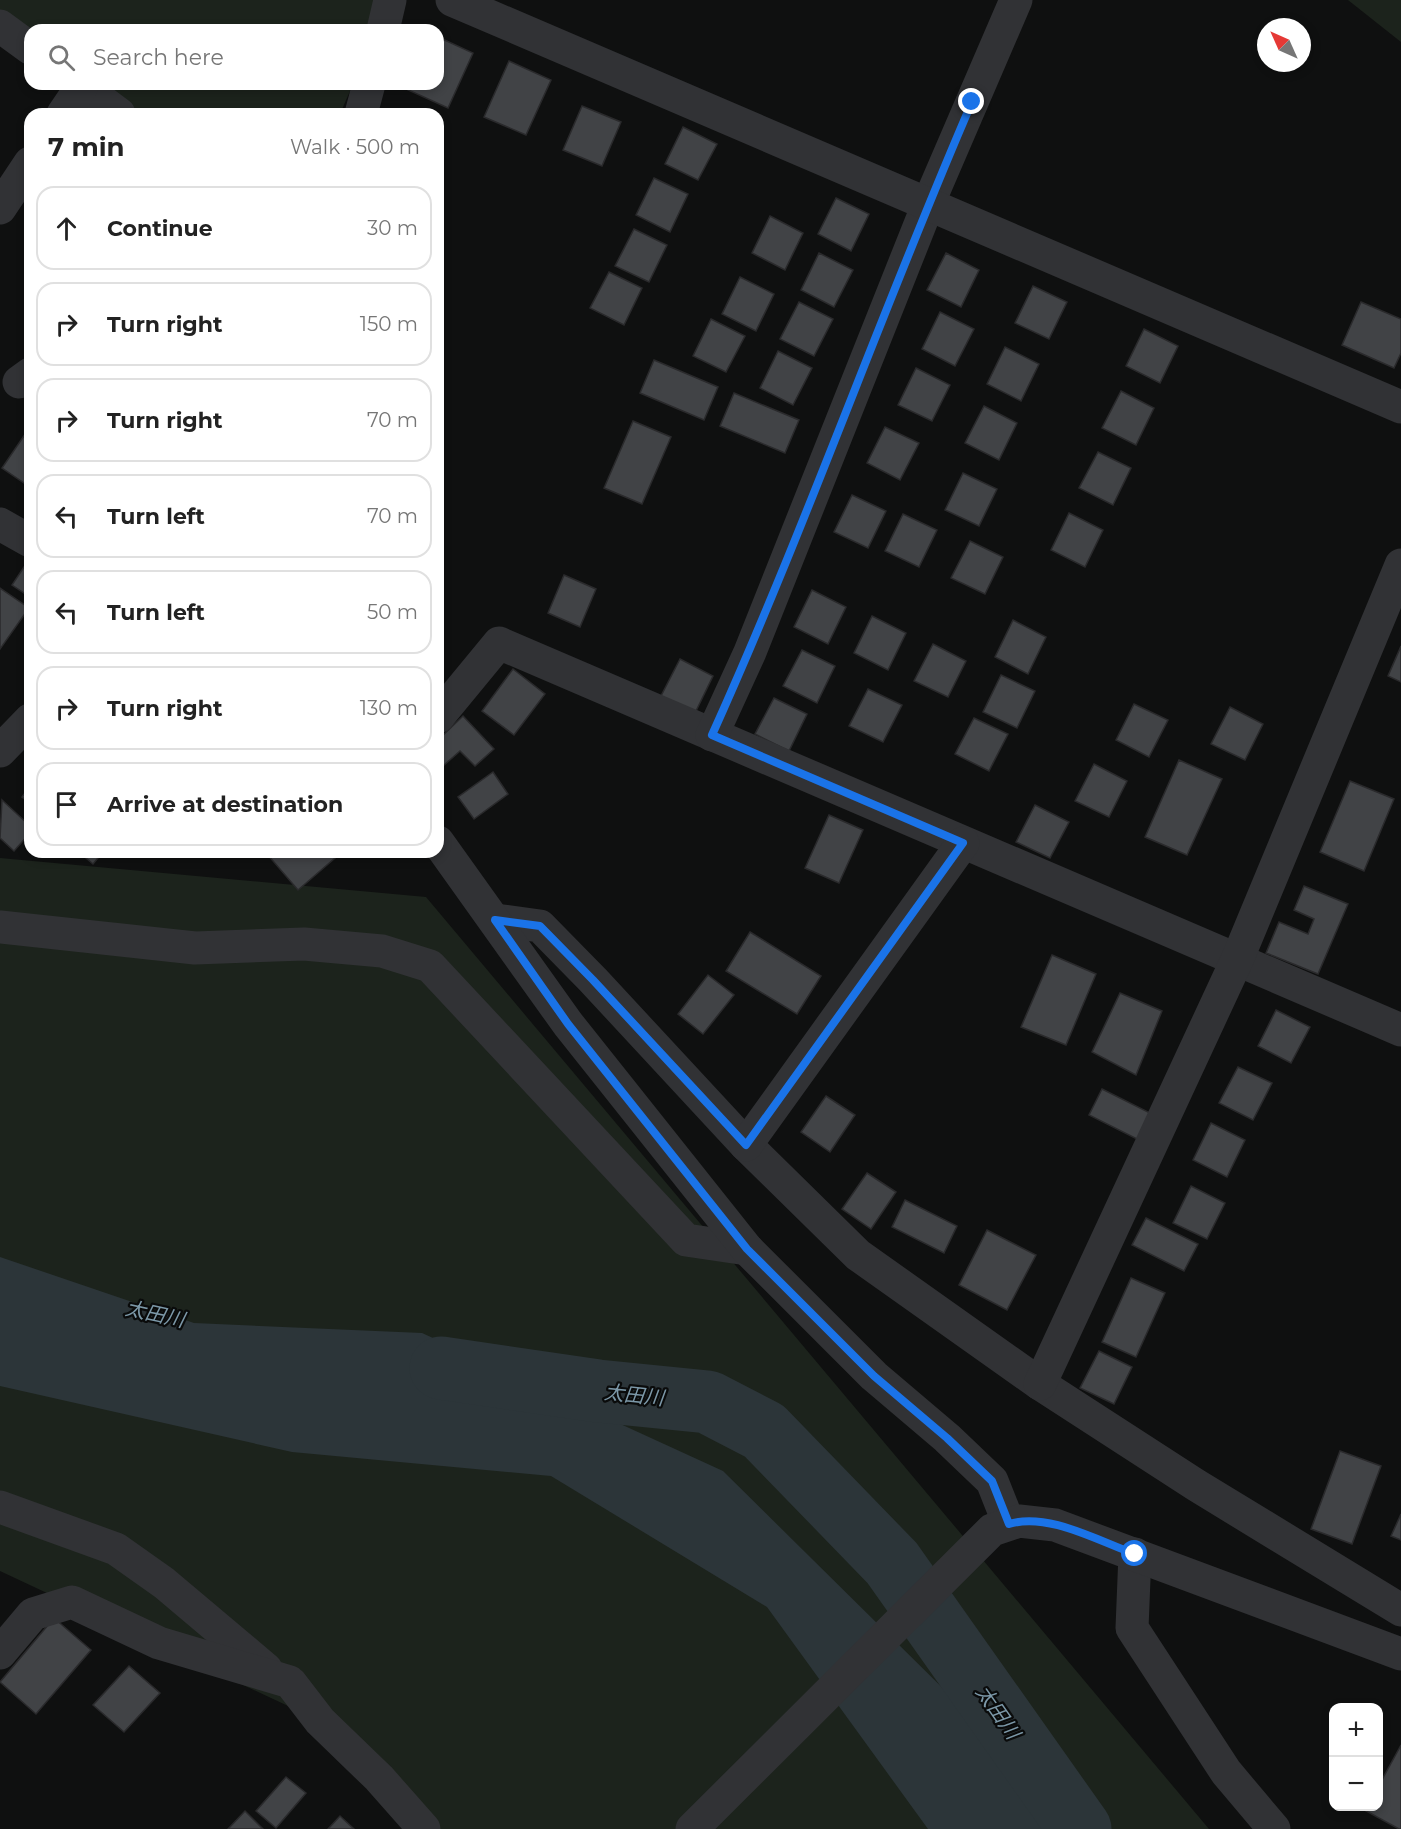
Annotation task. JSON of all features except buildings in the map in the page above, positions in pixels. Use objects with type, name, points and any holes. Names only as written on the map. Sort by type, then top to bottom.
[{"type":"street","points":[[384,24],[390,0]]},
{"type":"street","points":[[452,0],[929,202],[1401,407]]},
{"type":"street","points":[[712,735],[750,652],[929,202],[1016,0]]},
{"type":"street","points":[[0,26],[24,44]]},
{"type":"street","points":[[67,108],[78,90]]},
{"type":"street","points":[[88,90],[111,108]]},
{"type":"street","points":[[363,108],[367,90]]},
{"type":"street","points":[[0,208],[24,172]]},
{"type":"street","points":[[0,524],[24,538]]},
{"type":"street","points":[[1040,1384],[1237,960],[1401,565]]},
{"type":"street","points":[[444,710],[499,643],[1401,1030]]},
{"type":"street","points":[[0,751],[24,726]]},
{"type":"street","points":[[746,1145],[963,843]]},
{"type":"street","points":[[444,851],[568,1024],[747,1249],[874,1376],[947,1438],[992,1481],[1000,1527]]},
{"type":"street","points":[[495,920],[540,926],[746,1145],[858,1255],[1040,1384],[1196,1485],[1401,1610]]},
{"type":"street","points":[[0,927],[195,948],[304,944],[382,951],[430,966],[686,1240],[747,1249]]},
{"type":"street","points":[[0,1507],[116,1549],[164,1583],[274,1676]]},
{"type":"street","points":[[692,1829],[1000,1527],[1019,1521],[1055,1525],[1401,1654]]},
{"type":"street","points":[[1135,1554],[1132,1628],[1226,1772],[1274,1829]]},
{"type":"street","points":[[0,1653],[33,1614],[72,1602],[159,1643],[290,1682],[320,1721],[378,1778],[424,1829]]},
{"type":"shaded area","points":[[0,0],[387,0],[377,24],[24,24],[24,29],[0,26]]},
{"type":"shaded area","points":[[1348,0],[1401,0],[1401,42]]},
{"type":"shaded area","points":[[86,90],[350,90],[343,108],[111,108]]},
{"type":"shaded area","points":[[0,858],[426,897],[1209,1829],[417,1829],[320,1721],[0,1571]]},
{"type":"water","points":[[0,1257],[194,1323],[422,1333],[723,1471],[979,1724],[1066,1829],[928,1829],[767,1607],[551,1476],[292,1452],[0,1386]]},
{"type":"waterway","name":"太田川","points":[[441,1368],[598,1391],[708,1402],[764,1431],[892,1563],[1080,1829]]},
{"type":"route","points":[[972,102],[929,202],[750,652],[712,735],[963,843],[746,1145],[540,926],[495,920],[568,1024],[747,1249],[874,1376],[947,1438],[992,1481],[1009,1524],[1019,1521],[1055,1525],[1135,1554]]}]
